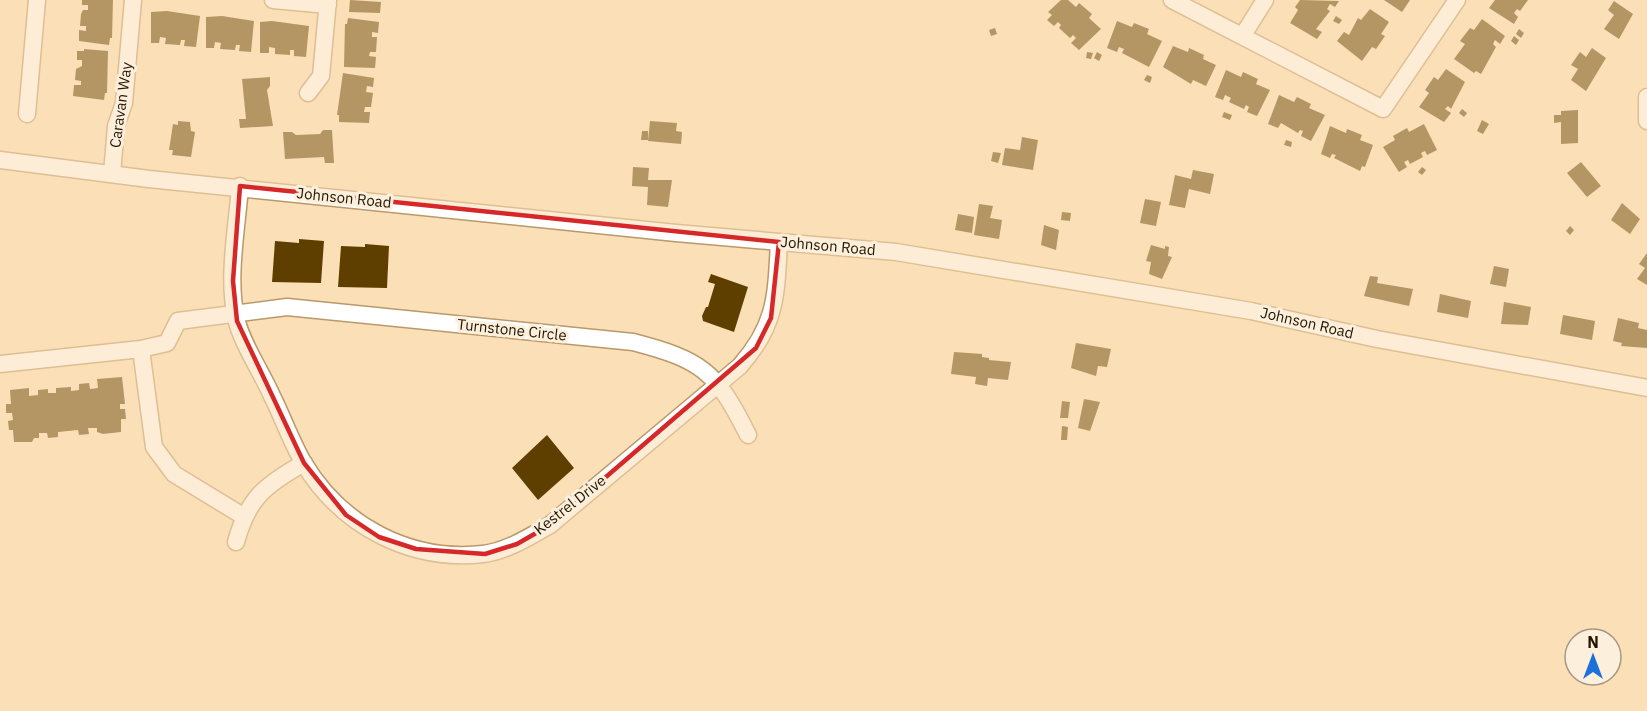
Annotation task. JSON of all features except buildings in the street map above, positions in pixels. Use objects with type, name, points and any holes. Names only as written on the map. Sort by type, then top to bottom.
[{"type":"street","points":[[27,114],[37,0]]},
{"type":"street","name":"Caravan Way","points":[[112,174],[116,126],[124,103],[134,0]]},
{"type":"street","points":[[273,0],[328,2],[321,76],[308,93]]},
{"type":"street","points":[[1172,0],[1383,109],[1457,0]]},
{"type":"street","points":[[1243,35],[1265,0]]},
{"type":"street","points":[[1647,97],[1647,121]]},
{"type":"street","name":"Johnson Road","points":[[0,160],[112,174],[779,242],[887,250],[1153,296],[1251,310],[1377,339],[1647,388]]},
{"type":"street","name":"Kestrel Drive","points":[[240,186],[233,282],[237,321],[304,463],[346,515],[379,537],[416,549],[445,554],[485,554],[517,544],[550,525],[719,383],[756,348],[771,318],[776,291],[779,242]]},
{"type":"street","name":"Turnstone Circle","points":[[141,349],[167,344],[178,321],[287,307],[633,342],[661,349],[698,365],[719,383],[748,435]]},
{"type":"street","points":[[0,364],[141,349],[154,447],[174,474],[243,516]]},
{"type":"street","points":[[236,542],[243,516],[269,483],[304,463]]},
{"type":"highlighted area","points":[[240,186],[779,242],[771,318],[756,348],[550,525],[517,544],[485,554],[416,549],[379,537],[346,515],[304,463],[237,321],[233,281]]}]
